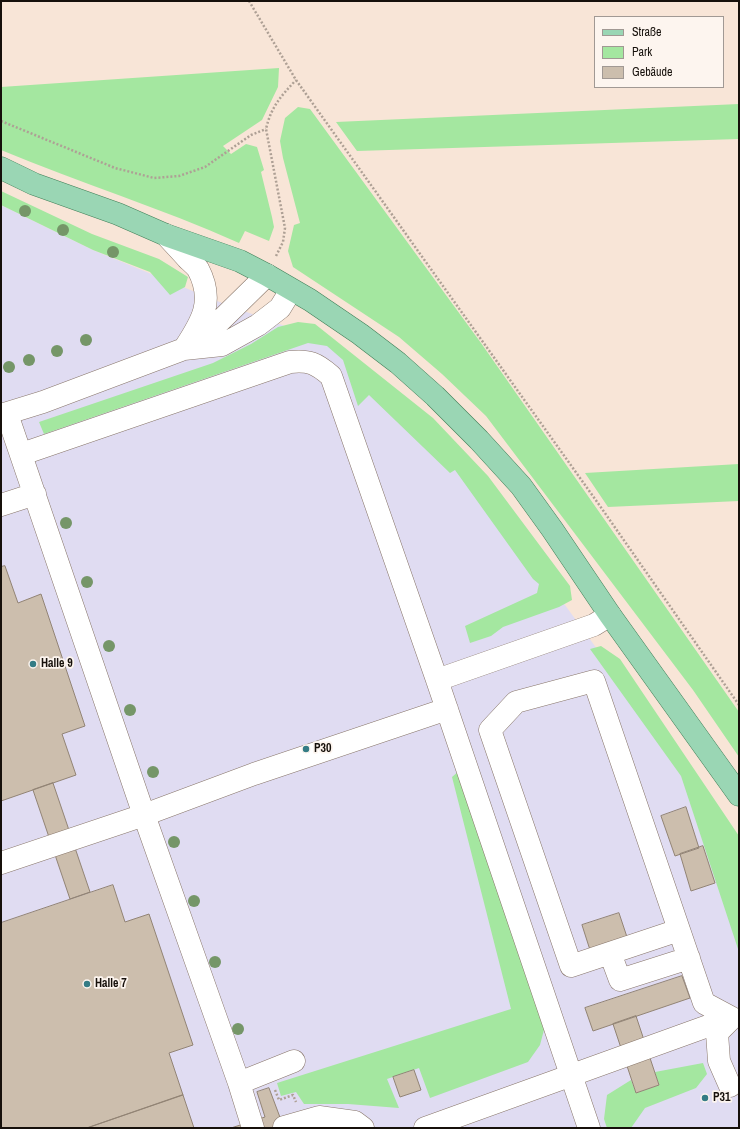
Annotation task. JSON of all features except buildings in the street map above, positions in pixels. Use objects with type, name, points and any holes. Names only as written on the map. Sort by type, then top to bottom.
[{"type":"main road","points":[[1,168],[34,184],[118,214],[166,235],[240,261],[316,304],[398,363],[435,396],[479,440],[521,486],[610,615],[739,795]]},
{"type":"street","points":[[166,235],[197,268],[206,292],[206,305],[202,319],[198,329],[184,349]]},
{"type":"street","points":[[184,349],[219,322],[267,275]]},
{"type":"street","points":[[253,1128],[239,1083],[144,815],[22,454],[4,414],[43,402],[184,349],[222,345],[258,325],[280,308],[291,290]]},
{"type":"street","points":[[22,454],[290,362],[304,361],[320,366],[331,376],[447,709],[589,1128]]},
{"type":"street","points":[[1,505],[35,494]]},
{"type":"street","points":[[437,680],[594,625],[610,615]]},
{"type":"street","points":[[679,930],[570,966],[490,730],[516,702],[594,681],[704,1003],[735,1017]]},
{"type":"street","points":[[1,863],[144,815],[254,774],[447,709]]},
{"type":"street","points":[[610,954],[620,980],[689,958]]},
{"type":"street","points":[[425,1128],[735,1017]]},
{"type":"street","points":[[730,1086],[719,1061],[717,1033],[735,1017]]},
{"type":"street","points":[[239,1083],[294,1061]]},
{"type":"street","points":[[293,1124],[319,1117],[355,1122],[363,1128]]},
{"type":"path","points":[[249,1],[296,80],[596,500],[739,705]]},
{"type":"path","points":[[278,252],[283,242],[286,228],[266,129],[269,115],[280,98],[296,80]]},
{"type":"path","points":[[1,121],[115,168],[154,178],[179,176],[205,167],[251,135],[266,129]]},
{"type":"path","points":[[269,1071],[279,1100],[293,1095],[293,1124]]},
{"type":"shaded area","points":[[1,205],[93,250],[222,303],[334,344],[449,446],[689,775],[739,849],[739,1128],[1,1128]]},
{"type":"green space","points":[[279,68],[278,87],[262,120],[223,146],[231,154],[246,144],[257,147],[264,170],[261,172],[274,227],[269,241],[245,231],[239,243],[180,218],[1,150],[1,87]]},
{"type":"green space","points":[[739,104],[739,139],[357,151],[336,122]]},
{"type":"green space","points":[[298,107],[310,109],[481,343],[739,712],[739,757],[693,690],[486,416],[442,374],[399,337],[293,267],[288,251],[294,225],[300,223],[280,141],[285,118]]},
{"type":"green space","points":[[1,191],[92,234],[159,259],[188,277],[185,287],[170,295],[150,272],[93,250],[1,205]]},
{"type":"green space","points":[[298,322],[315,324],[433,418],[488,476],[570,586],[572,600],[559,607],[503,627],[491,636],[470,643],[465,626],[537,593],[539,584],[533,579],[455,470],[450,473],[369,395],[358,406],[343,360],[327,346],[308,343],[44,434],[39,422],[213,363],[251,344],[278,327]]},
{"type":"green space","points":[[739,464],[739,501],[608,507],[585,473]]},
{"type":"green space","points":[[601,646],[620,659],[739,836],[739,952],[681,776],[590,649]]},
{"type":"green space","points":[[459,771],[545,1026],[540,1045],[528,1062],[430,1098],[419,1068],[387,1079],[399,1108],[348,1104],[304,1104],[296,1092],[281,1096],[277,1083],[511,1009],[452,777]]},
{"type":"green space","points":[[703,1063],[707,1074],[696,1088],[645,1108],[631,1128],[607,1128],[604,1119],[607,1095],[631,1080],[636,1093],[659,1085],[655,1072]]},
{"type":"place","name":"Halle 9","points":[[33,664]]},
{"type":"place","name":"P30","points":[[306,749]]},
{"type":"place","name":"Halle 7","points":[[87,984]]},
{"type":"place","name":"P31","points":[[705,1098]]}]
